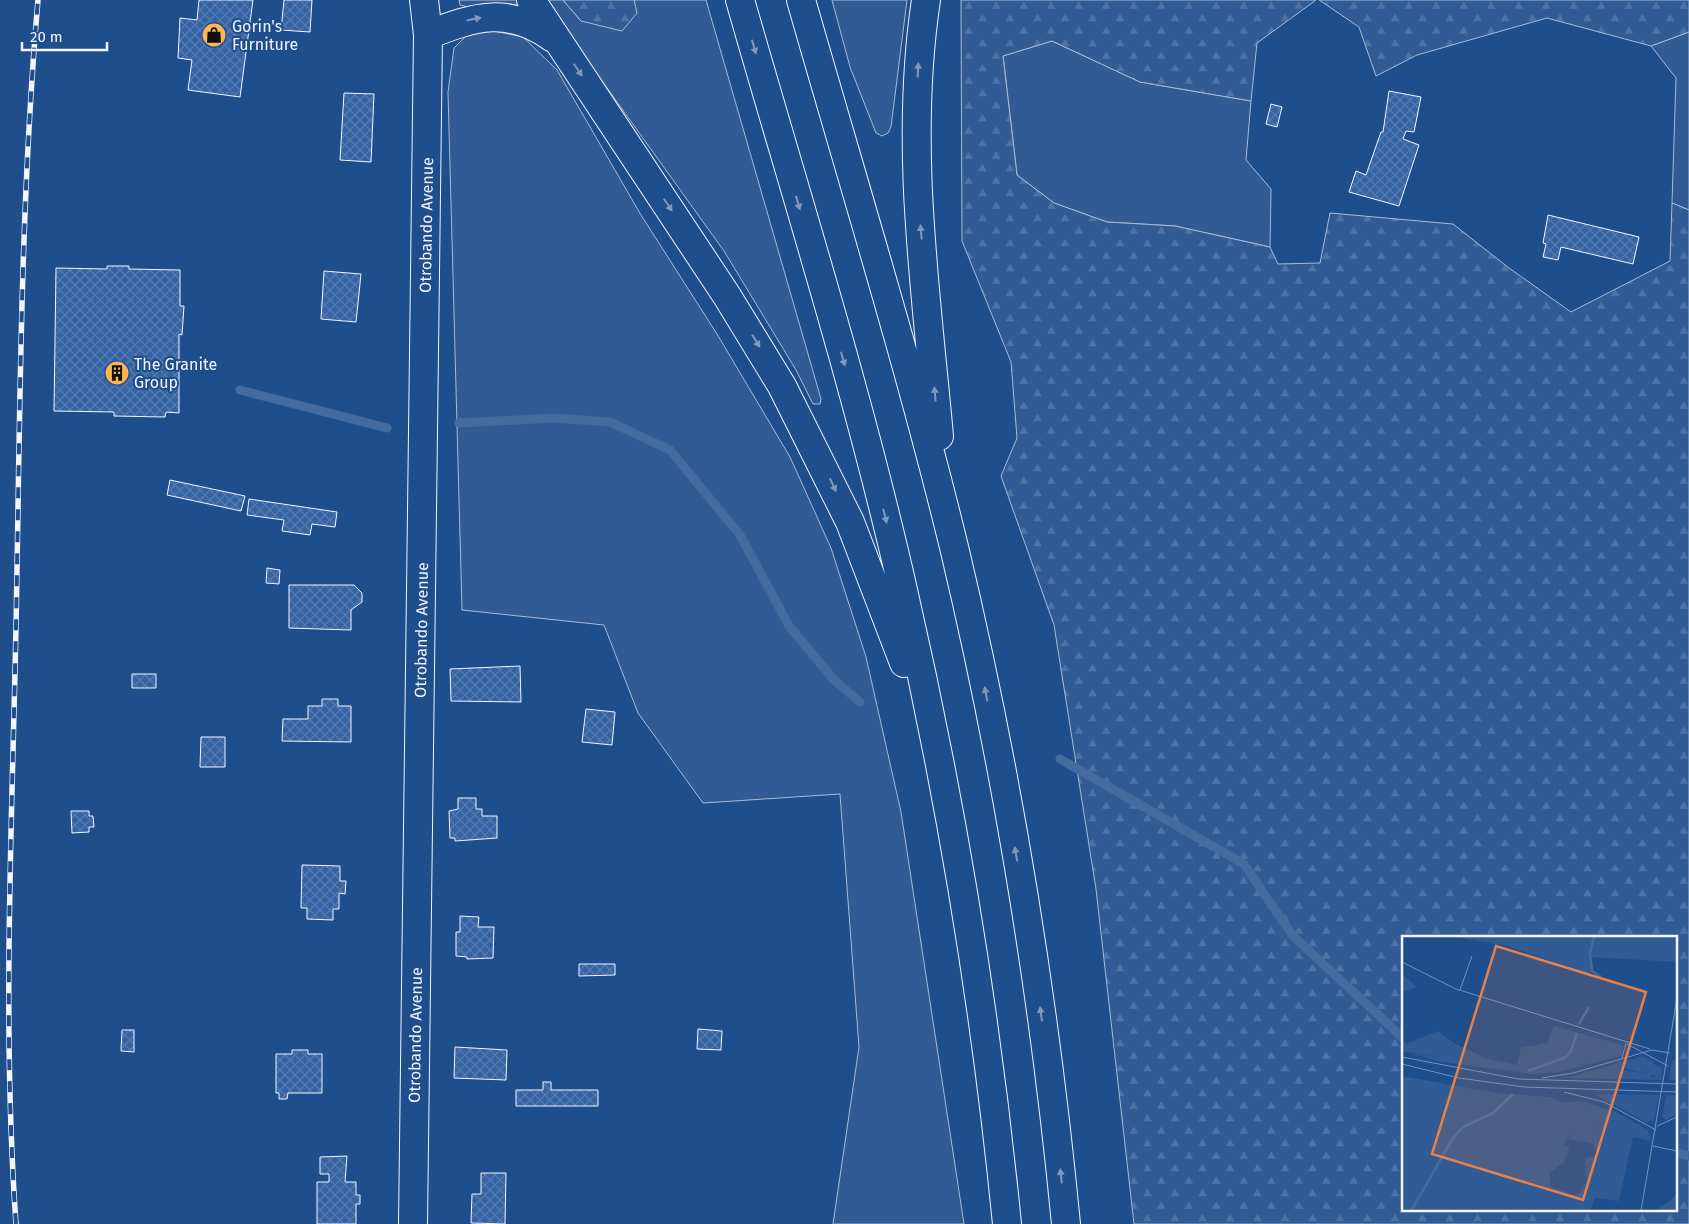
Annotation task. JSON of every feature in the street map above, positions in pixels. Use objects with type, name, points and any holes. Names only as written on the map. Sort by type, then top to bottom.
[{"type":"main road","name":"Otrobando Avenue","points":[[413,1224],[428,35],[424,0]]},
{"type":"main road","name":"Otrobando Avenue","points":[[428,35],[444,0]]},
{"type":"main road","points":[[531,0],[728,296],[803,423],[868,564],[906,668],[946,790]]},
{"type":"main road","points":[[740,0],[875,476],[903,589],[946,790],[975,961],[991,1078],[1007,1224]]},
{"type":"main road","points":[[801,0],[910,378],[945,512],[978,656],[1020,878],[1044,1034],[1066,1224]]},
{"type":"main road","points":[[926,0],[917,79],[918,185],[945,512]]},
{"type":"main road","points":[[428,35],[469,20],[503,17],[532,25],[561,44]]},
{"type":"shaded area","points":[[459,0],[517,0],[523,9],[468,7],[460,5]]},
{"type":"shaded area","points":[[546,0],[563,0],[581,21],[636,13],[634,0],[706,0],[821,399],[820,404],[813,404],[796,370],[724,251],[571,38]]},
{"type":"shaded area","points":[[832,0],[907,0],[891,127],[888,133],[882,136],[876,133],[850,67]]},
{"type":"shaded area","points":[[494,31],[523,37],[557,70],[641,215],[717,334],[790,457],[831,548],[866,657],[901,812],[964,1224],[833,1224],[859,1047],[840,794],[703,803],[638,713],[604,625],[462,610],[448,92],[454,48],[469,33]]},
{"type":"shaded area","points":[[1689,32],[1689,210],[1672,203],[1676,78],[1651,46]]},
{"type":"shaded area","points":[[1052,41],[1140,82],[1251,101],[1246,160],[1271,189],[1270,247],[1175,226],[1107,222],[1054,203],[1017,175],[1003,56]]},
{"type":"green space","points":[[563,0],[634,0],[637,13],[622,31],[581,21]]},
{"type":"green space","points":[[961,0],[1316,0],[1257,43],[1251,101],[1140,82],[1052,41],[1003,56],[1017,175],[1054,203],[1107,222],[1175,226],[1270,247],[1278,264],[1320,263],[1330,213],[1453,224],[1509,268],[1571,312],[1670,261],[1672,203],[1689,210],[1689,1224],[1134,1224],[1096,889],[1054,625],[1001,476],[1017,438],[1011,362],[962,241]]},
{"type":"green space","points":[[1319,0],[1689,0],[1689,32],[1651,46],[1547,18],[1417,55],[1376,76],[1359,27]]},
{"type":"building","name":"Gorin's Furniture","points":[[199,0],[253,0],[240,97],[188,90],[192,60],[178,58],[180,18],[197,20]]},
{"type":"building","points":[[284,0],[312,0],[310,32],[281,30]]},
{"type":"building","points":[[1389,91],[1421,97],[1414,132],[1406,131],[1403,139],[1419,145],[1399,206],[1349,192],[1356,171],[1366,175],[1381,132],[1383,132]]},
{"type":"building","points":[[344,93],[374,94],[371,162],[340,160]]},
{"type":"building","points":[[1271,104],[1282,107],[1277,127],[1266,124]]},
{"type":"building","points":[[1548,215],[1639,237],[1633,264],[1561,247],[1558,260],[1543,257],[1546,244],[1543,243]]},
{"type":"building","name":"The Granite Group","points":[[107,266],[129,266],[129,269],[180,270],[180,306],[184,306],[182,335],[179,334],[179,413],[166,412],[165,417],[114,416],[114,412],[54,411],[56,268],[107,269]]},
{"type":"building","points":[[324,271],[361,274],[356,322],[321,319]]},
{"type":"building","points":[[170,480],[245,496],[241,511],[167,495]]},
{"type":"building","points":[[249,499],[337,512],[335,527],[312,524],[310,535],[282,531],[284,520],[247,515]]},
{"type":"building","points":[[267,568],[280,570],[279,584],[266,583]]},
{"type":"building","points":[[289,585],[354,585],[362,593],[362,602],[351,610],[351,630],[289,628]]},
{"type":"building","points":[[520,666],[521,702],[451,701],[450,669]]},
{"type":"building","points":[[132,674],[156,674],[156,688],[132,688]]},
{"type":"building","points":[[322,699],[338,699],[338,706],[351,706],[351,742],[282,741],[283,719],[308,719],[308,706],[322,706]]},
{"type":"building","points":[[586,709],[615,712],[612,745],[582,742]]},
{"type":"building","points":[[201,737],[225,737],[225,767],[200,767]]},
{"type":"building","points":[[458,798],[476,798],[476,809],[482,809],[482,816],[497,816],[497,838],[455,841],[455,838],[450,838],[449,811],[458,809]]},
{"type":"building","points":[[71,811],[89,811],[89,816],[93,816],[94,827],[89,827],[89,832],[72,833]]},
{"type":"building","points":[[302,865],[340,866],[340,881],[346,881],[345,894],[339,893],[339,909],[333,909],[333,920],[307,919],[307,908],[301,908]]},
{"type":"building","points":[[460,916],[479,917],[478,927],[494,927],[493,958],[467,959],[467,957],[456,956],[456,932],[460,932]]},
{"type":"building","points":[[579,964],[615,964],[615,975],[579,976]]},
{"type":"building","points":[[698,1029],[722,1031],[721,1050],[697,1049]]},
{"type":"building","points":[[122,1030],[134,1030],[134,1052],[121,1051]]},
{"type":"building","points":[[455,1047],[507,1050],[506,1080],[454,1078]]},
{"type":"building","points":[[292,1050],[308,1050],[308,1054],[322,1054],[322,1093],[288,1093],[287,1099],[279,1099],[279,1093],[276,1093],[276,1054],[292,1054]]},
{"type":"building","points":[[543,1082],[551,1082],[551,1090],[598,1090],[598,1106],[516,1106],[516,1090],[543,1090]]},
{"type":"building","points":[[347,1156],[345,1182],[356,1182],[356,1195],[360,1195],[360,1204],[356,1204],[356,1224],[317,1224],[317,1182],[329,1182],[329,1174],[320,1174],[320,1157]]},
{"type":"building","points":[[481,1173],[506,1173],[505,1224],[471,1223],[472,1194],[481,1194]]},
{"type":"waterway","points":[[240,390],[387,428]]},
{"type":"waterway","points":[[459,423],[554,418],[610,422],[670,450],[740,535],[789,626],[835,681],[860,702]]},
{"type":"waterway","points":[[1060,759],[1244,864],[1293,936],[1402,1037]]},
{"type":"waterway","points":[[1676,1152],[1689,1156]]},
{"type":"railway","points":[[16,1224],[10,1075],[9,926],[24,235],[38,0]]},
{"type":"place","name":"Gorin's Furniture","points":[[214,35]]},
{"type":"place","name":"The Granite Group","points":[[117,373]]}]
